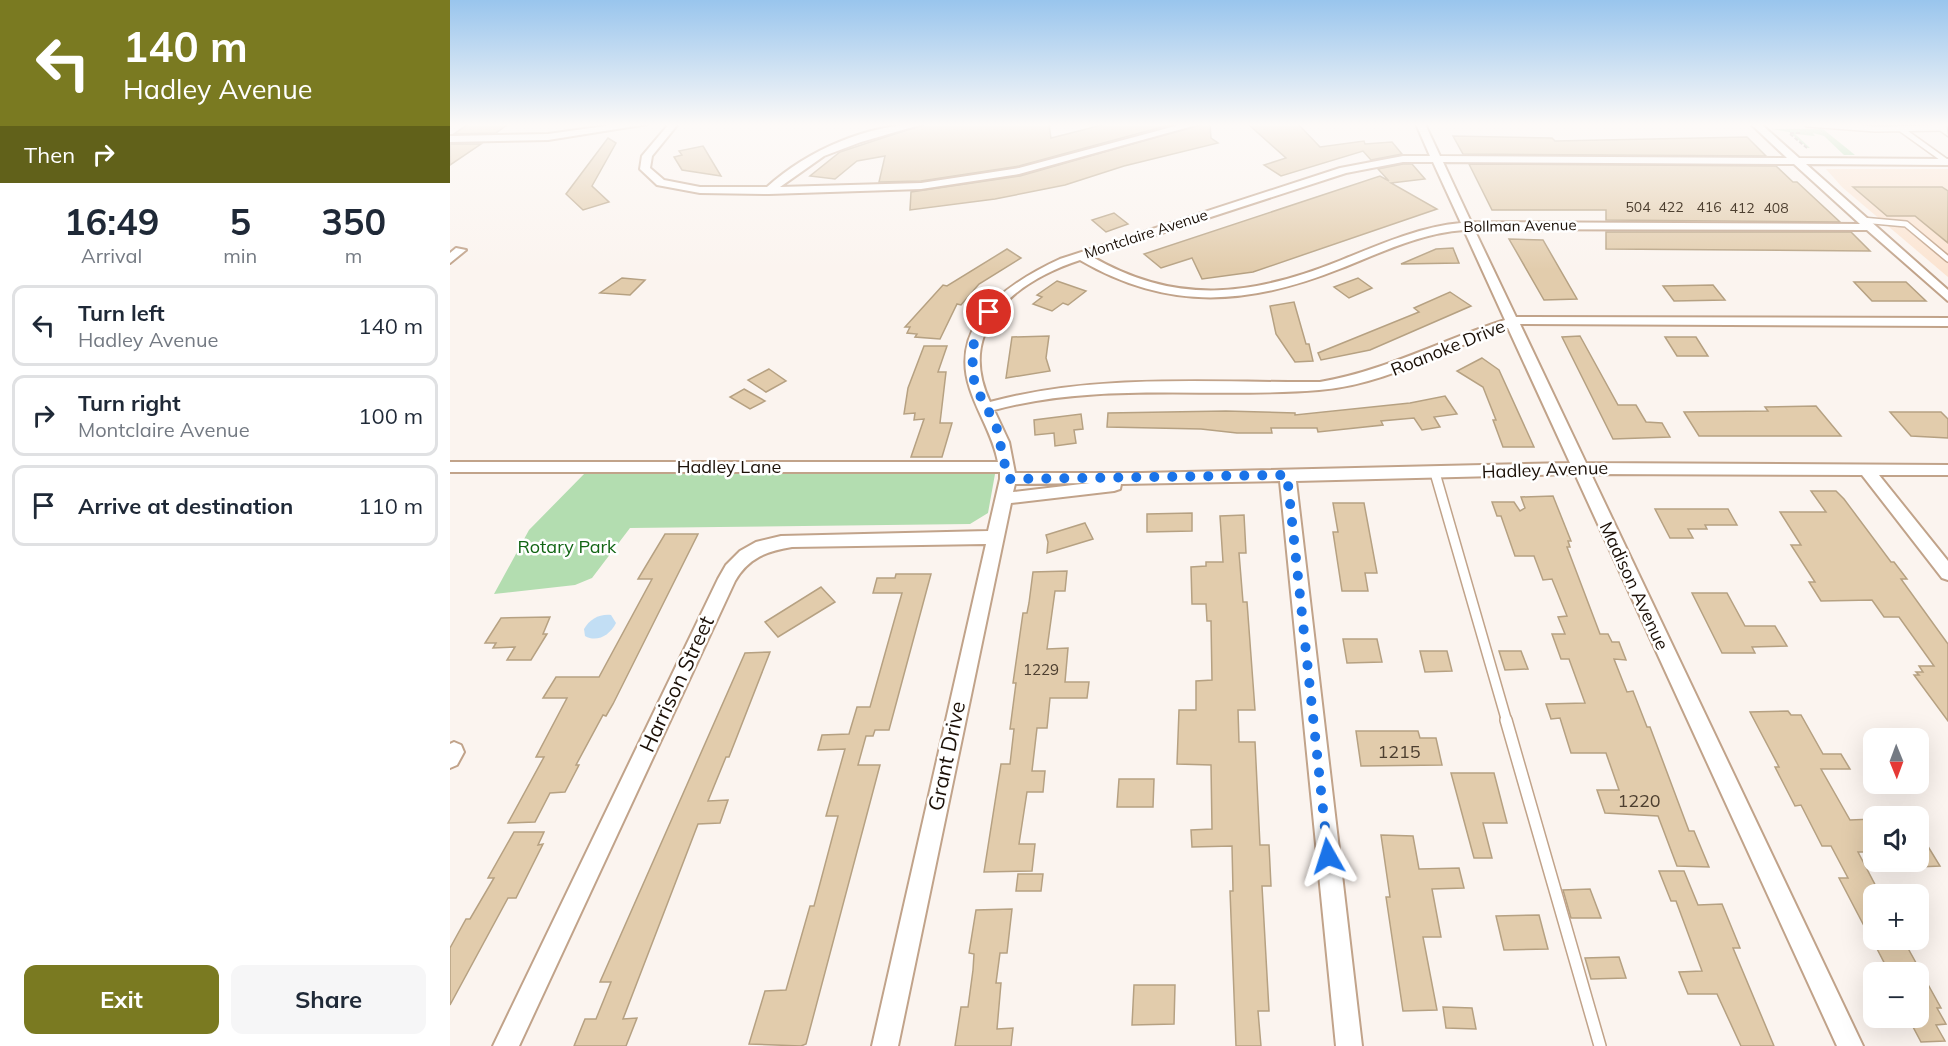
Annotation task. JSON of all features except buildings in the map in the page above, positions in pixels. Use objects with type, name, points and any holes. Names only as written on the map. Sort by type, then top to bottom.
[{"type":"street","points":[[648,173],[661,183],[682,188],[769,191],[887,189],[988,178],[1011,173]]},
{"type":"street","points":[[769,191],[789,173]]},
{"type":"street","name":"Montclaire Avenue","points":[[1007,481],[996,425],[977,390],[972,373],[972,348],[981,324],[1002,298],[1016,286],[1051,266],[1335,173]]},
{"type":"street","name":"Madison Avenue","points":[[1442,173],[1850,1046]]},
{"type":"street","points":[[1809,173],[1947,295]]},
{"type":"street","name":"Bollman Avenue","points":[[1082,255],[1106,271],[1147,286],[1196,293],[1238,293],[1283,285],[1420,235],[1467,226],[1866,224]]},
{"type":"street","points":[[450,259],[460,250]]},
{"type":"street","name":"Roanoke Drive","points":[[987,407],[1032,395],[1090,388],[1320,386],[1344,383],[1393,370],[1468,336],[1523,319],[1948,322]]},
{"type":"street","name":"Hadley Lane","points":[[450,467],[1007,481]]},
{"type":"street","name":"Hadley Avenue","points":[[1007,481],[1083,490],[1142,479],[1287,475],[1580,469],[1948,470]]},
{"type":"street","points":[[1866,469],[1948,573]]},
{"type":"street","points":[[1287,475],[1349,1046]]},
{"type":"street","name":"Grant Drive","points":[[885,1046],[1007,481]]},
{"type":"street","name":"Harrison Street","points":[[506,1046],[722,590],[739,559],[759,547],[792,541],[995,537]]},
{"type":"lane","points":[[1866,224],[1893,221],[1906,224],[1948,259]]},
{"type":"lane","points":[[1435,473],[1600,1046]]},
{"type":"shaded area","points":[[1829,173],[1948,173],[1948,277],[1842,187]]},
{"type":"green space","name":"Rotary Park","points":[[983,471],[995,474],[988,513],[970,524],[630,528],[592,578],[575,585],[494,594],[529,530],[586,472]]},
{"type":"water","points":[[611,615],[616,623],[607,634],[594,639],[585,636],[584,629],[589,622],[599,616]]},
{"type":"route","points":[[989,312],[974,340],[971,356],[972,373],[977,390],[996,425],[1008,467],[1008,479],[1077,477],[1142,479],[1287,475],[1328,856]]}]
